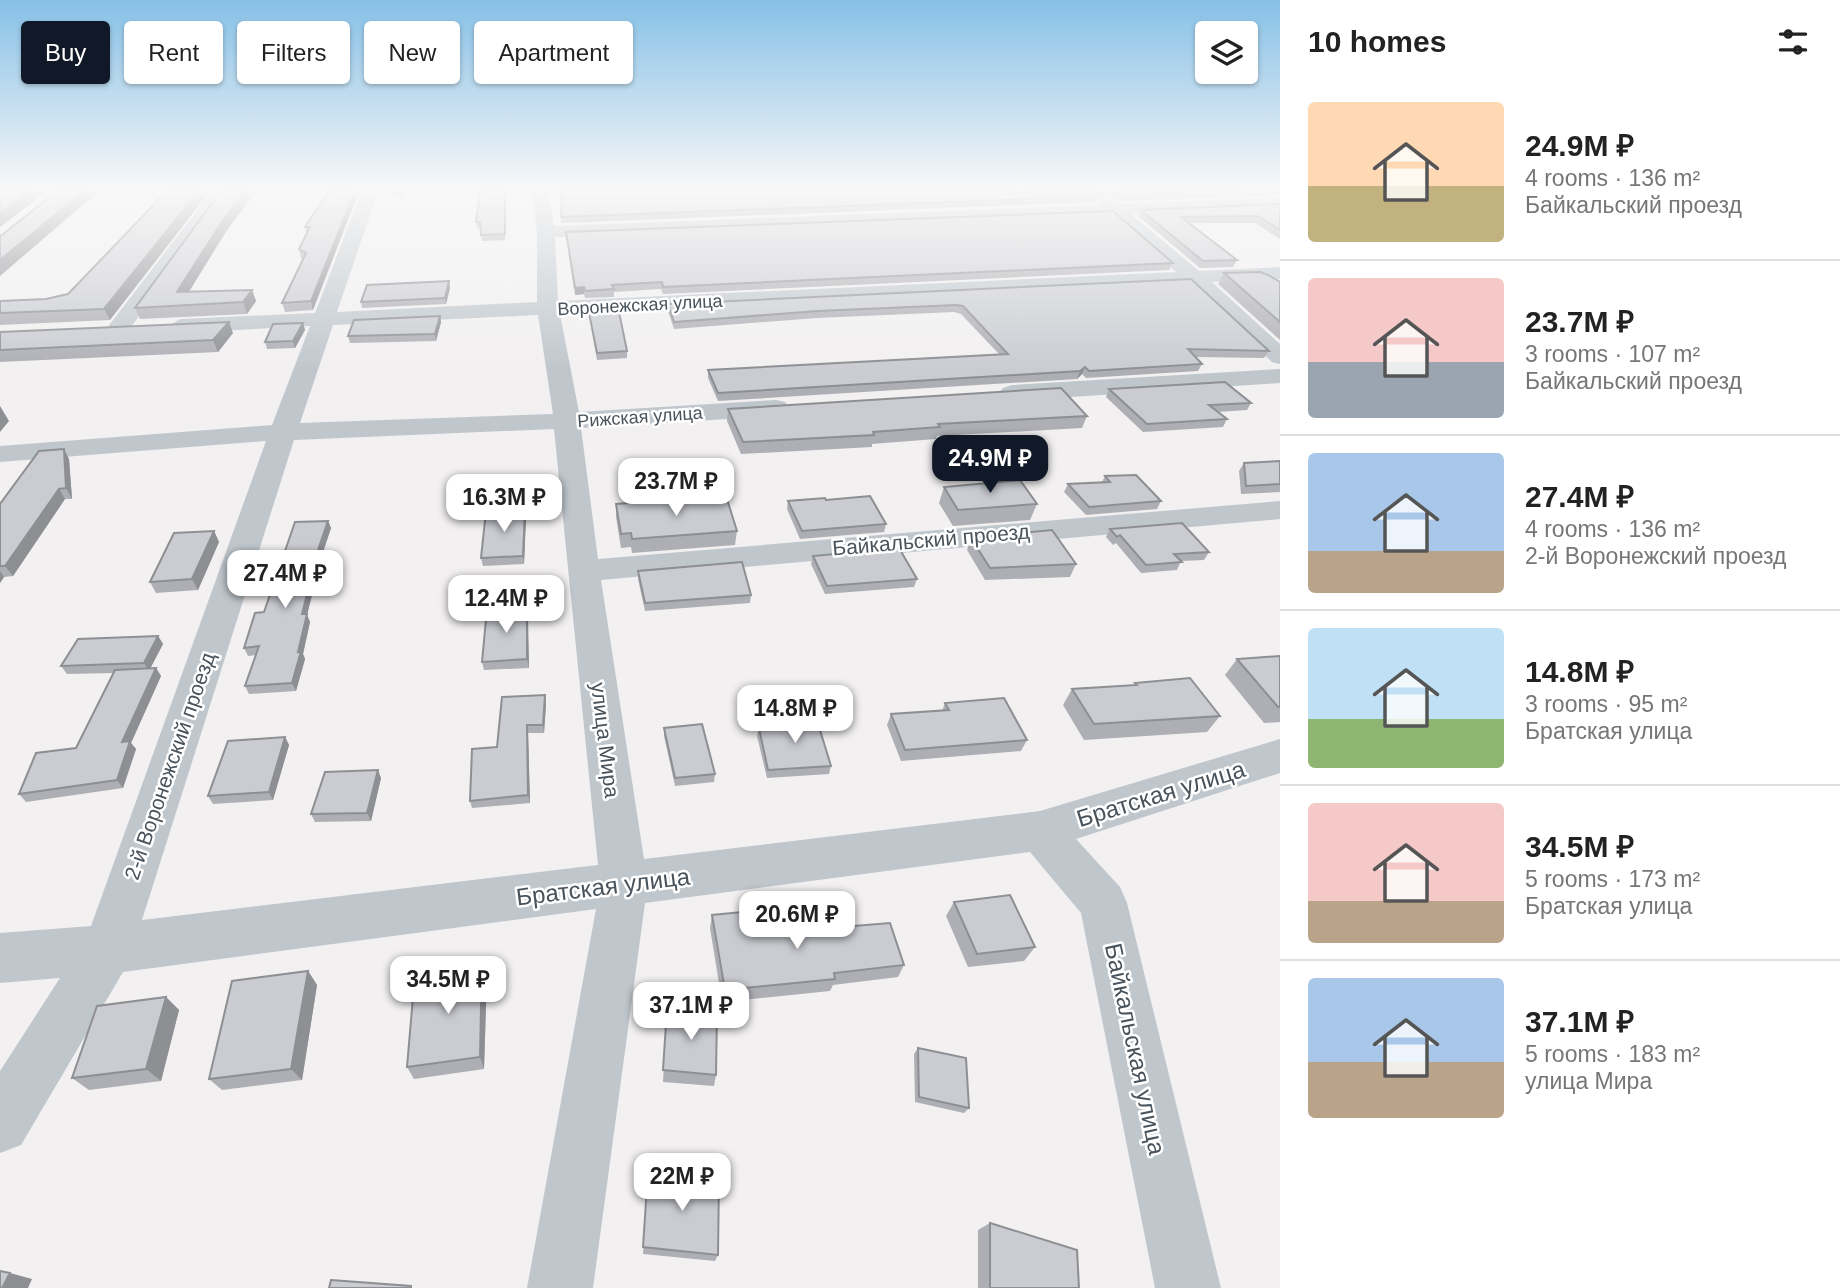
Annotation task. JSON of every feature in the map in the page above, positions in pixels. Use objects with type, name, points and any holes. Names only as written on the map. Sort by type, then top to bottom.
[{"type":"street","points":[[118,329],[176,251]]},
{"type":"street","name":"2-й Воронежский проезд","points":[[0,1124],[108,949],[283,432],[349,251]]},
{"type":"street","name":"улица Мира","points":[[546,251],[548,309],[567,421],[583,571],[624,885],[559,1288]]},
{"type":"street","points":[[1164,251],[1280,357]]},
{"type":"street","name":"Воронежская улица","points":[[92,331],[1280,273]]},
{"type":"street","points":[[992,394],[1280,376]]},
{"type":"street","name":"Рижская улица","points":[[6,460],[283,432],[567,421],[800,407]]},
{"type":"street","name":"Байкальский проезд","points":[[583,571],[1280,510]]},
{"type":"street","name":"Братская улица","points":[[0,958],[108,949],[1040,831],[1280,756]]},
{"type":"street","name":"Байкальская улица","points":[[1040,831],[1103,903],[1188,1288]]},
{"type":"building","points":[[0,251],[11,251],[0,260]]},
{"type":"building","points":[[109,251],[151,251],[104,309],[0,313],[0,301],[46,299],[68,294]]},
{"type":"building","points":[[177,251],[203,251],[177,292],[252,290],[243,302],[135,308]]},
{"type":"building","points":[[303,251],[331,251],[311,301],[282,303],[306,253]]},
{"type":"building","points":[[569,251],[1159,251],[1173,263],[663,287],[662,282],[612,285],[614,289],[585,291],[584,287],[575,288]]},
{"type":"building","points":[[1191,251],[1225,251],[1237,260],[1203,261]]},
{"type":"building","points":[[1260,272],[1280,282],[1280,322],[1224,273]]},
{"type":"building","points":[[1191,279],[1269,351],[1188,349],[1202,364],[1089,371],[1085,367],[1080,371],[718,393],[708,370],[1008,354],[963,306],[818,311],[674,322],[668,304]]},
{"type":"building","points":[[449,281],[445,298],[361,302],[367,285]]},
{"type":"building","points":[[618,307],[627,351],[597,353],[588,308]]},
{"type":"building","points":[[440,316],[435,334],[348,336],[354,320]]},
{"type":"building","points":[[229,322],[213,340],[0,350],[0,332]]},
{"type":"building","points":[[303,323],[293,341],[265,342],[273,324]]},
{"type":"building","points":[[1225,382],[1251,403],[1209,405],[1227,419],[1147,424],[1109,389]]},
{"type":"building","points":[[1061,388],[1087,416],[938,424],[940,427],[873,432],[874,435],[743,442],[728,409]]},
{"type":"building","points":[[64,449],[66,488],[59,489],[5,566],[0,566],[0,504],[39,451]]},
{"type":"building","points":[[1280,461],[1280,484],[1246,486],[1244,463]]},
{"type":"building","points":[[1136,475],[1161,501],[1089,507],[1068,484],[1110,482],[1105,476]]},
{"type":"building","points":[[1020,480],[1037,504],[958,510],[944,487]]},
{"type":"building","points":[[726,496],[737,531],[632,539],[631,533],[621,534],[616,504]]},
{"type":"building","points":[[870,496],[886,524],[802,531],[788,501],[826,500]]},
{"type":"building","points":[[525,509],[523,556],[481,558],[486,511]]},
{"type":"building","points":[[328,521],[302,614],[307,614],[292,683],[245,686],[259,646],[244,648],[255,613],[264,612],[295,522]]},
{"type":"building","points":[[1182,523],[1209,552],[1174,554],[1182,562],[1146,565],[1120,535],[1117,537],[1110,529]]},
{"type":"building","points":[[1052,530],[1076,564],[990,568],[971,538]]},
{"type":"building","points":[[214,531],[192,579],[150,582],[174,533]]},
{"type":"building","points":[[899,548],[917,579],[827,586],[813,556]]},
{"type":"building","points":[[742,562],[751,595],[645,603],[638,571]]},
{"type":"building","points":[[527,606],[527,659],[482,662],[487,609]]},
{"type":"building","points":[[158,636],[144,663],[61,666],[78,639]]},
{"type":"building","points":[[1280,656],[1280,707],[1278,707],[1237,659]]},
{"type":"building","points":[[156,668],[122,742],[130,741],[117,780],[19,794],[36,753],[76,748],[115,670]]},
{"type":"building","points":[[1190,678],[1220,716],[1094,724],[1072,689],[1137,685],[1135,683]]},
{"type":"building","points":[[545,695],[543,725],[527,725],[528,795],[470,801],[472,749],[497,747],[502,697]]},
{"type":"building","points":[[1004,698],[1027,740],[905,750],[891,714],[949,710],[945,703]]},
{"type":"building","points":[[816,717],[831,766],[768,770],[759,728],[785,726],[784,719]]},
{"type":"building","points":[[702,724],[715,774],[675,778],[664,728]]},
{"type":"building","points":[[285,737],[269,792],[208,796],[228,741]]},
{"type":"building","points":[[378,770],[367,813],[311,814],[325,772]]},
{"type":"building","points":[[1010,895],[1035,947],[977,954],[954,902]]},
{"type":"building","points":[[763,910],[768,933],[890,923],[904,965],[834,973],[835,979],[725,990],[712,915]]},
{"type":"building","points":[[482,958],[480,1057],[407,1067],[413,997],[435,995],[437,963]]},
{"type":"building","points":[[308,971],[291,1069],[209,1079],[232,981]]},
{"type":"building","points":[[166,997],[146,1069],[72,1078],[97,1006]]},
{"type":"building","points":[[667,1008],[717,1012],[716,1075],[663,1070]]},
{"type":"building","points":[[918,1048],[966,1058],[969,1108],[919,1097]]},
{"type":"building","points":[[648,1171],[719,1178],[718,1255],[643,1247]]},
{"type":"building","points":[[990,1223],[1077,1250],[1079,1288],[990,1288]]},
{"type":"building","points":[[0,1271],[10,1273],[2,1288],[0,1288]]},
{"type":"building","points":[[331,1280],[411,1286],[411,1288],[329,1288]]}]
